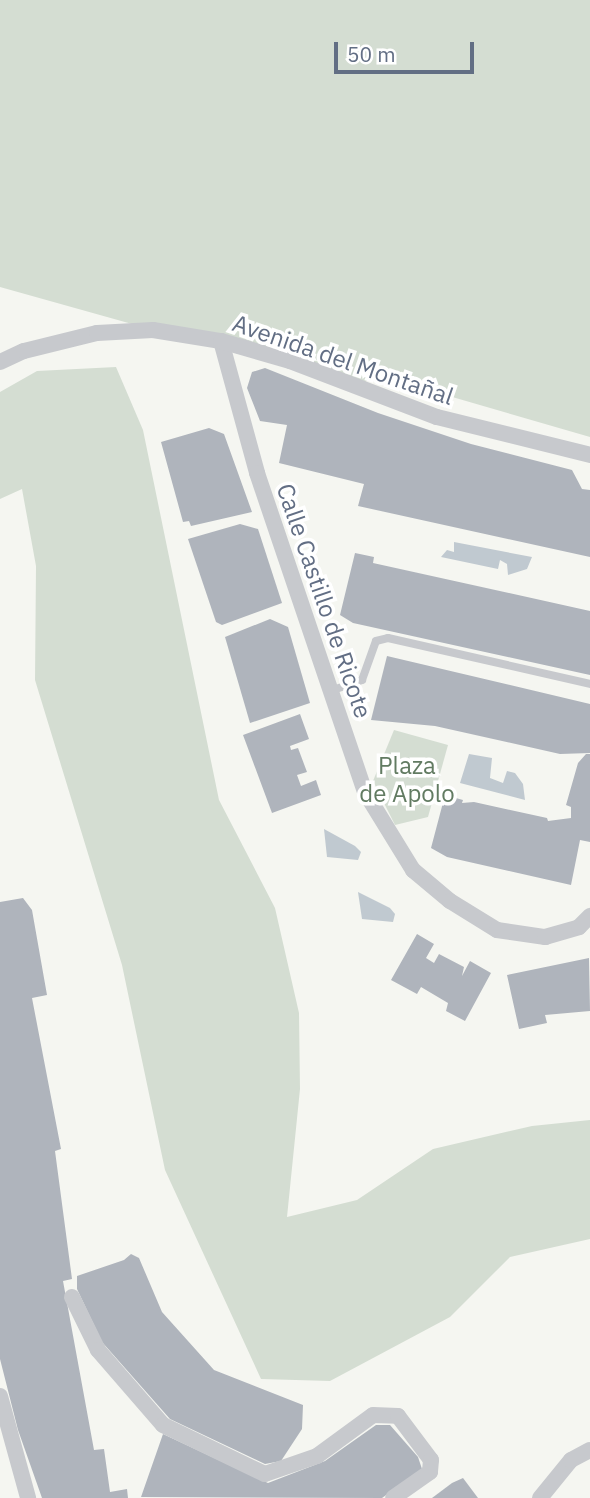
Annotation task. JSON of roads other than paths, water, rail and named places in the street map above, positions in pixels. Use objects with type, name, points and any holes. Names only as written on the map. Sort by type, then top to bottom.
[{"type":"street","name":"Avenida del Montañal","points":[[0,362],[24,351],[97,333],[153,330],[220,341],[290,361],[437,417],[590,455]]},
{"type":"street","name":"Calle Castillo de Ricote","points":[[220,341],[249,447],[365,792],[413,870],[450,901],[497,930],[523,936],[545,937],[568,930],[590,916]]},
{"type":"street","points":[[72,1297],[98,1350],[163,1425],[265,1474],[317,1456],[373,1415],[398,1416],[431,1460],[429,1472],[393,1498]]},
{"type":"street","points":[[0,1396],[28,1498]]},
{"type":"street","points":[[540,1498],[571,1460],[590,1450]]},
{"type":"lane","points":[[329,691],[362,680],[376,641],[388,638],[590,684]]},
{"type":"park label","name":"Plaza de Apolo","points":[[407,780]]}]
